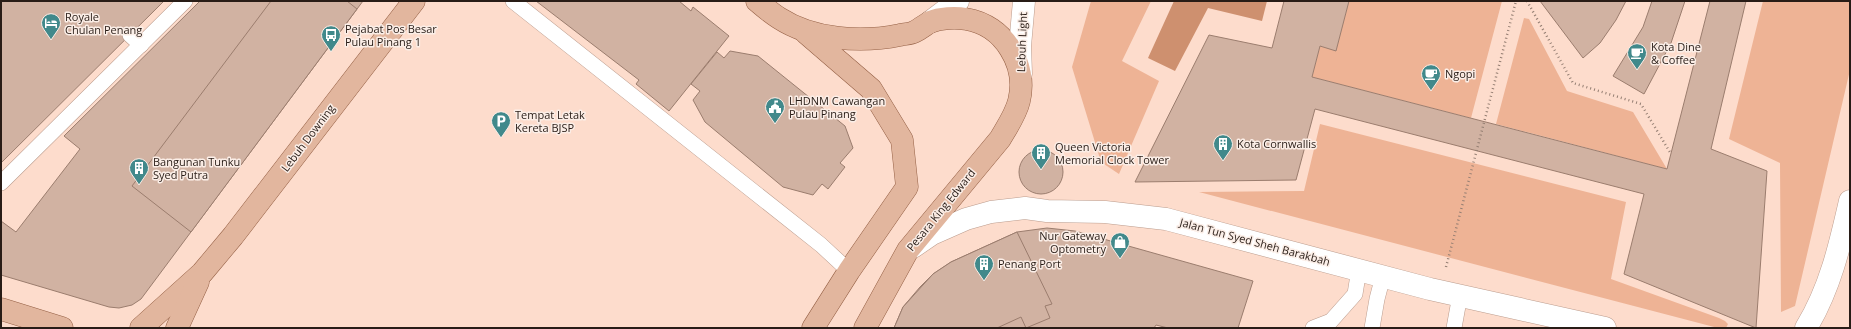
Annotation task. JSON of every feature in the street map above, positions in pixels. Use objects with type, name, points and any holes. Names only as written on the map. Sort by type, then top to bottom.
[{"type":"main road","points":[[757,1],[779,18],[802,29],[830,36],[858,40],[886,38],[948,18],[966,19],[984,24],[999,34],[1010,48],[1018,65],[1022,83]]},
{"type":"main road","name":"Lebuh Downing","points":[[141,328],[202,273],[233,236],[406,4]]},
{"type":"main road","points":[[802,29],[871,89],[902,140],[907,187],[849,271],[813,328]]},
{"type":"main road","name":"Pesara King Edward","points":[[865,328],[908,250],[1000,139],[1019,102],[1022,83]]},
{"type":"main road","name":"Lebuh Downing","points":[[177,328],[202,273]]},
{"type":"main road","points":[[1,308],[62,328]]},
{"type":"street","points":[[922,27],[958,1]]},
{"type":"street","name":"Lebuh Light","points":[[1022,83],[1020,46],[1024,1]]},
{"type":"street","points":[[1806,328],[1818,310],[1836,262],[1850,202]]},
{"type":"street","name":"Jalan Tun Syed Sheh Barakbah","points":[[908,250],[932,234],[966,219],[991,212],[1025,208],[1047,212],[1105,212],[1166,219],[1450,293],[1598,327]]},
{"type":"lane","points":[[1,183],[135,40],[185,1]]},
{"type":"lane","points":[[513,1],[814,240],[849,271]]},
{"type":"lane","points":[[1313,328],[1331,321],[1355,294],[1359,269]]},
{"type":"lane","points":[[1372,328],[1376,299],[1383,276]]},
{"type":"lane","points":[[1450,293],[1454,328]]},
{"type":"path","points":[[1450,293],[1516,1]]},
{"type":"path","points":[[1527,1],[1573,83],[1641,104],[1671,154]]},
{"type":"shaded area","points":[[1091,1],[1151,1],[1122,61],[1159,81],[1119,174],[1101,162],[1072,67]]},
{"type":"shaded area","points":[[1174,1],[1267,1],[1262,21],[1208,8],[1175,71],[1148,58]]},
{"type":"shaded area","points":[[1349,1],[1502,1],[1471,118],[1312,77],[1320,46],[1336,50]]},
{"type":"shaded area","points":[[1763,1],[1850,1],[1850,70],[1795,306],[1781,312],[1780,163],[1729,139]]},
{"type":"shaded area","points":[[1524,18],[1529,19],[1567,91],[1633,112],[1667,169],[1496,124]]},
{"type":"shaded area","points":[[1320,124],[1626,202],[1611,279],[1719,318],[1728,324],[1726,328],[1718,328],[1199,192],[1304,191]]},
{"type":"building","points":[[1,1],[164,1],[1,163]]},
{"type":"building","name":"Bangunan Tunku Syed Putra","points":[[200,1],[363,1],[141,299],[132,305],[119,308],[109,307],[1,275],[1,221],[16,232],[80,149],[64,136]]},
{"type":"building","points":[[271,1],[347,1],[357,9],[191,232],[132,186]]},
{"type":"building","points":[[536,1],[679,1],[691,11],[693,7],[729,36],[669,111],[636,84],[639,80]]},
{"type":"building","name":"Kota Cornwallis","points":[[1284,1],[1349,1],[1336,51],[1320,46],[1312,77],[1667,169],[1710,1],[1746,1],[1711,149],[1767,171],[1756,328],[1624,274],[1644,194],[1315,109],[1296,180],[1135,182],[1209,35],[1272,48]]},
{"type":"building","points":[[1540,1],[1626,1],[1616,20],[1600,43],[1583,58]]},
{"type":"building","points":[[1652,1],[1685,1],[1671,43],[1644,94],[1613,76],[1643,27]]},
{"type":"building","points":[[730,51],[758,56],[845,126],[853,148],[840,163],[845,167],[828,189],[822,184],[813,195],[783,187],[705,122],[693,100],[700,91],[691,84],[717,52],[724,58]]},
{"type":"building","name":"Queen Victoria Memorial Clock Tower","points":[[1041,150],[1053,154],[1059,160],[1063,172],[1059,184],[1053,190],[1041,194],[1029,190],[1023,184],[1019,172],[1023,160],[1029,154]]},
{"type":"building","points":[[1047,228],[1075,231],[1253,281],[1238,328],[1168,328],[1156,325],[1154,328],[894,328],[903,307],[920,287],[933,274],[951,262],[1017,232]]},
{"type":"building","name":"Penang Port","points":[[1017,232],[1052,304],[1045,306],[1050,318],[1026,328],[1021,317],[997,328],[894,328],[903,307],[933,274],[951,262]]},
{"type":"place","name":"Royale Chulan Penang","points":[[51,40]]},
{"type":"place","name":"Pejabat Pos Besar Pulau Pinang 1","points":[[331,52]]},
{"type":"place","name":"Kota Dine & Coffee","points":[[1637,70]]},
{"type":"place","name":"Ngopi","points":[[1431,91]]},
{"type":"place","name":"LHDNM Cawangan Pulau Pinang","points":[[775,124]]},
{"type":"place","name":"Tempat Letak Kereta BJSP","points":[[501,138]]},
{"type":"place","name":"Kota Cornwallis","points":[[1223,161]]},
{"type":"place","name":"Queen Victoria Memorial Clock Tower","points":[[1041,170]]},
{"type":"place","name":"Bangunan Tunku Syed Putra","points":[[139,185]]},
{"type":"place","name":"Nur Gateway Optometry","points":[[1120,259]]},
{"type":"place","name":"Penang Port","points":[[984,281]]}]
